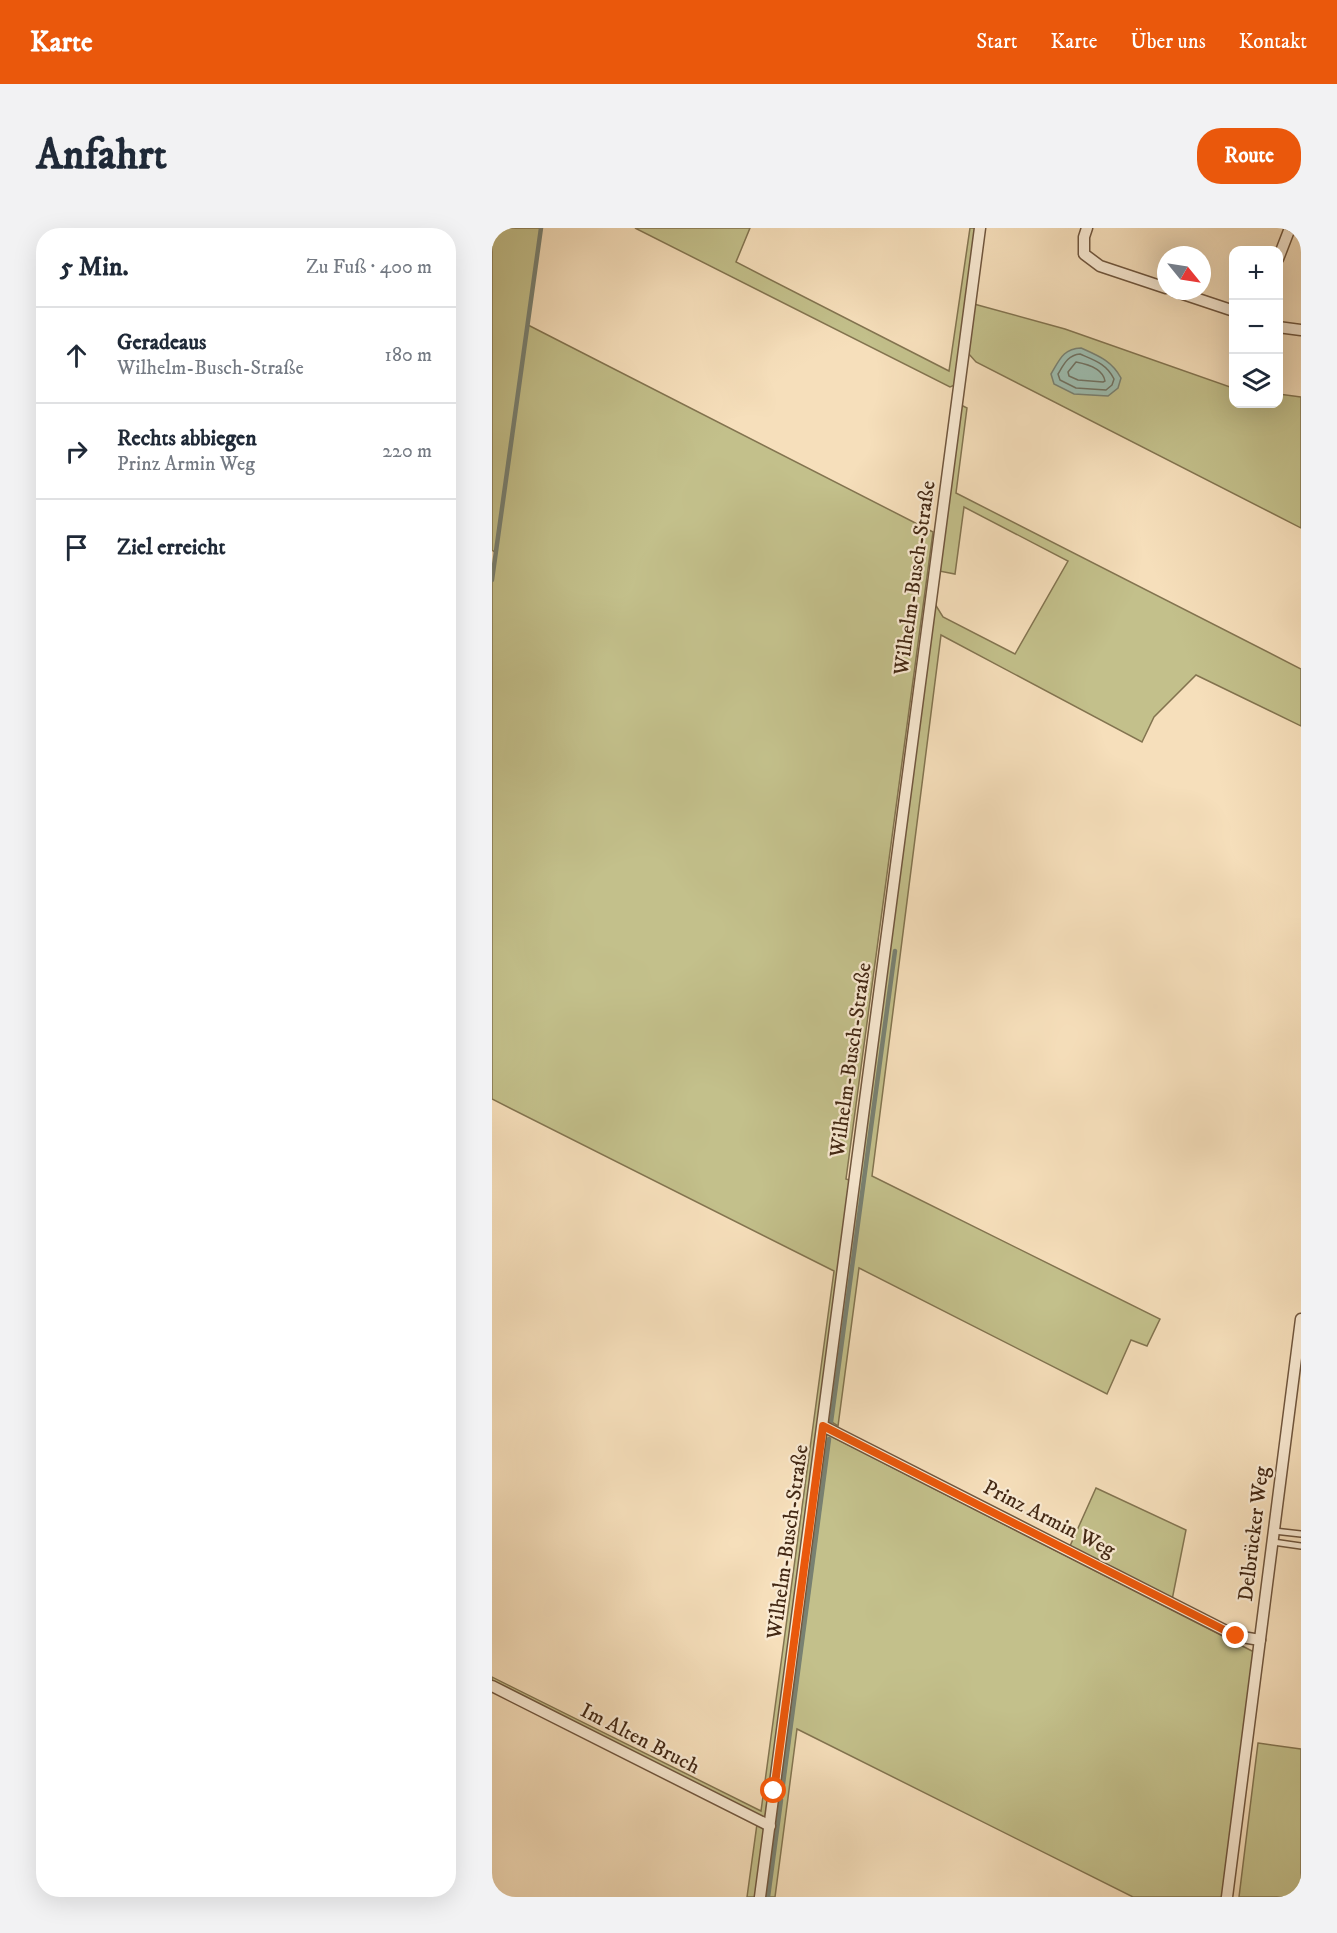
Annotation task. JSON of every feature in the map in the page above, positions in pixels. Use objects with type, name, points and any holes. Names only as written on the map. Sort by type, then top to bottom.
[{"type":"street","name":"Wilhelm-Busch-Straße","points":[[760,1897],[980,228]]},
{"type":"street","points":[[1087,228],[1084,237],[1084,254],[1091,261],[1157,285]]},
{"type":"street","points":[[1283,246],[1290,228]]},
{"type":"street","points":[[1201,300],[1229,310]]},
{"type":"street","points":[[1283,328],[1301,330]]},
{"type":"street","name":"Delbrücker Weg","points":[[1227,1897],[1301,1319]]},
{"type":"street","name":"Prinz Armin Weg","points":[[823,1426],[1236,1636],[1260,1640]]},
{"type":"street","name":"Im Alten Bruch","points":[[492,1686],[770,1826]]},
{"type":"lane","points":[[1273,1537],[1301,1534]]},
{"type":"lane","points":[[1273,1537],[1301,1546]]},
{"type":"shaded area","points":[[492,228],[541,228],[528,325],[933,532],[846,1179],[852,1181],[765,1818],[492,1683],[492,1677],[761,1811],[834,1271],[492,1099],[492,580],[496,553],[492,550]]},
{"type":"shaded area","points":[[635,228],[750,228],[736,262],[949,371],[970,228],[976,228],[955,385],[950,387]]},
{"type":"shaded area","points":[[974,304],[1065,329],[1229,387],[1229,408],[1283,408],[1283,395],[1301,397],[1301,528],[976,362],[968,353]]},
{"type":"shaded area","points":[[961,405],[967,408],[956,493],[1301,669],[1301,726],[1196,675],[1154,717],[1142,742],[941,635],[872,1176],[1160,1319],[1147,1346],[1131,1340],[1107,1394],[859,1268],[838,1426],[827,1419],[935,604],[943,617],[1015,654],[1068,561],[964,507],[955,574],[939,571]]},
{"type":"shaded area","points":[[825,1433],[1254,1652],[1222,1897],[1133,1897],[797,1729],[775,1897],[763,1897]]},
{"type":"shaded area","points":[[1096,1488],[1186,1530],[1172,1600],[1070,1546]]},
{"type":"shaded area","points":[[1258,1743],[1301,1749],[1301,1897],[1239,1897]]},
{"type":"shaded area","points":[[757,1824],[764,1830],[757,1897],[747,1897]]},
{"type":"water","points":[[1081,348],[1109,363],[1121,378],[1118,388],[1108,396],[1074,394],[1054,384],[1051,374],[1060,359],[1070,350]]},
{"type":"waterway","points":[[492,580],[541,228]]},
{"type":"waterway","points":[[831,1422],[895,951]]},
{"type":"waterway","points":[[783,1784],[829,1439]]},
{"type":"waterway","points":[[768,1897],[781,1800]]},
{"type":"route","points":[[774,1791],[823,1426],[1236,1636]]}]
